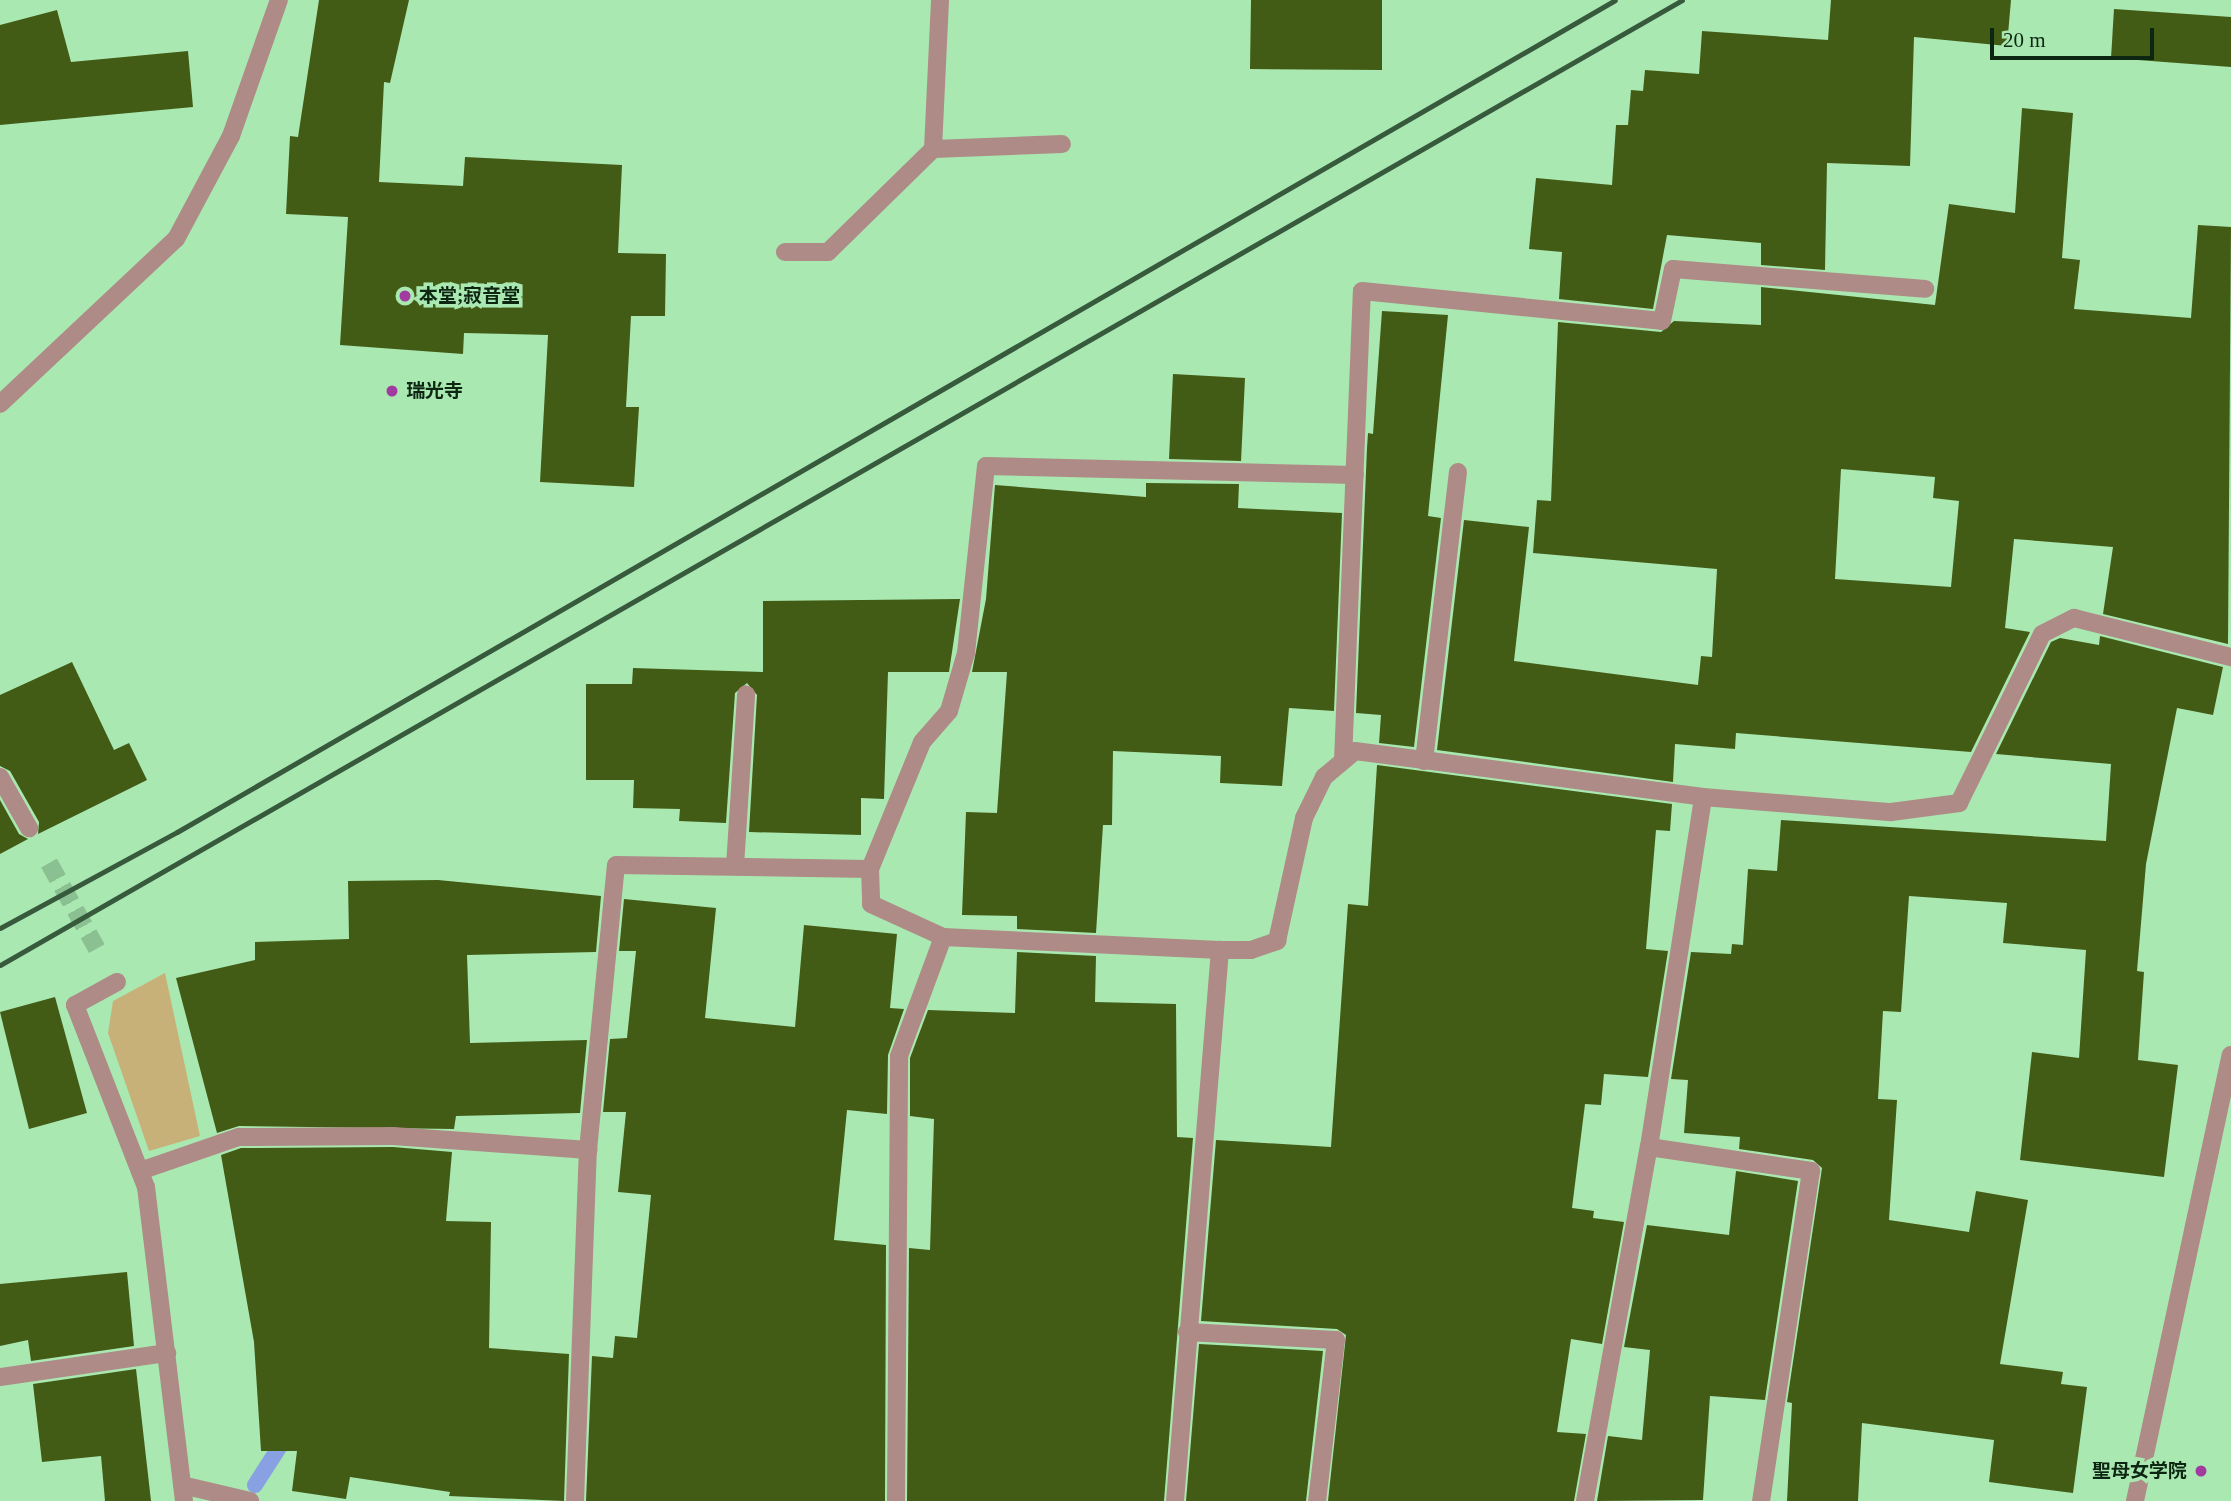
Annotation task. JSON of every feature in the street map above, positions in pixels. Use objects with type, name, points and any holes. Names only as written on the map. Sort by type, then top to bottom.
[{"type":"street","points":[[0,404],[176,239],[231,135],[279,0]]},
{"type":"street","points":[[933,149],[940,0]]},
{"type":"street","points":[[785,252],[828,253],[933,149],[1062,144]]},
{"type":"street","points":[[1343,761],[1362,291],[1662,321],[1673,269],[1925,289]]},
{"type":"street","points":[[1355,475],[986,466],[966,653],[952,700],[922,741],[870,869],[871,904],[943,937],[1251,950],[1278,941],[1304,818],[1324,777],[1355,751],[1703,797],[1891,812],[1959,803],[2042,634],[2074,618],[2231,657]]},
{"type":"street","points":[[1424,761],[1458,472]]},
{"type":"street","points":[[735,866],[746,694]]},
{"type":"street","points":[[0,777],[29,828]]},
{"type":"street","points":[[1585,1501],[1649,1147],[1703,797]]},
{"type":"street","points":[[575,1501],[588,1150],[616,865],[870,869]]},
{"type":"street","points":[[897,1501],[899,1056],[943,937]]},
{"type":"street","points":[[1175,1501],[1220,950]]},
{"type":"street","points":[[117,982],[75,1005],[141,1171],[167,1353],[183,1493],[250,1501]]},
{"type":"street","points":[[2135,1501],[2231,1055]]},
{"type":"street","points":[[141,1171],[239,1137],[393,1136],[588,1150]]},
{"type":"street","points":[[1649,1147],[1811,1171],[1761,1501]]},
{"type":"street","points":[[1187,1332],[1336,1340],[1317,1501]]},
{"type":"street","points":[[0,1377],[167,1353]]},
{"type":"shaded area","points":[[165,973],[200,1136],[149,1151],[108,1033],[113,1001]]},
{"type":"building","points":[[319,0],[409,0],[390,83],[384,82],[379,182],[463,186],[465,157],[622,165],[618,253],[666,254],[665,316],[631,316],[626,407],[639,407],[634,487],[540,482],[548,335],[464,333],[463,354],[340,345],[348,217],[286,214],[290,136],[298,137]]},
{"type":"building","points":[[1251,0],[1382,0],[1382,70],[1250,69]]},
{"type":"building","points":[[1831,0],[2011,0],[2007,46],[1914,37],[1910,166],[1827,163],[1825,270],[1761,265],[1761,243],[1667,235],[1653,309],[1559,299],[1562,252],[1529,249],[1536,178],[1612,185],[1616,125],[1628,125],[1631,90],[1643,91],[1645,70],[1699,74],[1702,31],[1828,40]]},
{"type":"building","points":[[2114,9],[2231,17],[2231,67],[2111,58]]},
{"type":"building","points":[[57,10],[71,62],[188,51],[193,107],[0,125],[0,25]]},
{"type":"building","points":[[2022,108],[2073,113],[2062,258],[2080,260],[2074,309],[2191,318],[2198,225],[2231,227],[2228,644],[2103,614],[2113,547],[2014,539],[2005,628],[2030,632],[1971,752],[1736,733],[1735,749],[1675,744],[1673,782],[1437,750],[1464,520],[1529,527],[1514,661],[1698,685],[1701,656],[1712,657],[1717,569],[1533,553],[1537,500],[1551,501],[1558,322],[1661,332],[1674,321],[1761,325],[1761,287],[1935,305],[1949,204],[2015,213]],"holes":[[[1841,469],[1935,477],[1933,498],[1959,501],[1951,587],[1835,579]]]},
{"type":"building","points":[[1382,311],[1448,315],[1428,516],[1441,518],[1414,747],[1379,743],[1381,715],[1356,713],[1367,448],[1368,433],[1373,434]]},
{"type":"building","points":[[1173,374],[1245,378],[1241,461],[1169,459]]},
{"type":"building","points":[[1146,483],[1239,484],[1238,508],[1342,513],[1334,711],[1289,708],[1282,786],[1220,783],[1221,756],[1113,751],[1112,825],[1103,825],[1096,933],[1017,929],[1017,916],[962,915],[966,812],[997,813],[1007,672],[972,672],[986,599],[995,485],[1146,497]]},
{"type":"building","points":[[960,599],[949,672],[888,672],[884,799],[861,798],[861,835],[749,832],[757,695],[747,683],[735,693],[726,823],[679,821],[680,809],[633,808],[634,780],[586,780],[586,684],[632,684],[633,668],[763,672],[763,601]]},
{"type":"building","points":[[2100,636],[2223,667],[2213,715],[2177,708],[2146,864],[2137,971],[2144,972],[2138,1060],[2178,1065],[2164,1177],[2020,1160],[2032,1052],[2079,1058],[2086,950],[2003,943],[2007,903],[1909,896],[1901,1012],[1883,1011],[1878,1099],[1897,1100],[1889,1220],[1969,1232],[1976,1191],[2028,1200],[2000,1364],[2063,1372],[2061,1384],[2087,1387],[2073,1493],[1989,1482],[1994,1440],[1862,1423],[1858,1501],[1787,1501],[1792,1403],[1787,1402],[1822,1168],[1813,1160],[1739,1149],[1740,1137],[1684,1133],[1688,1080],[1671,1079],[1691,952],[1731,954],[1732,944],[1743,945],[1748,869],[1777,871],[1781,820],[2106,841],[2111,764],[1996,754],[2051,642],[2060,638],[2099,645]]},
{"type":"building","points":[[72,662],[114,750],[129,743],[147,780],[38,834],[39,822],[10,771],[0,766],[0,695]]},
{"type":"building","points":[[1377,765],[1672,804],[1670,831],[1656,830],[1646,949],[1668,951],[1648,1077],[1604,1074],[1601,1105],[1585,1104],[1572,1208],[1594,1211],[1593,1218],[1624,1222],[1602,1344],[1571,1339],[1557,1432],[1586,1434],[1574,1501],[1328,1501],[1346,1335],[1337,1329],[1201,1321],[1216,1140],[1331,1147],[1348,904],[1368,906]]},
{"type":"building","points":[[0,800],[19,834],[28,839],[0,854]]},
{"type":"building","points":[[438,880],[601,896],[596,952],[467,955],[470,1043],[587,1040],[580,1113],[456,1116],[454,1129],[239,1126],[217,1133],[176,978],[255,960],[255,942],[349,939],[348,881]]},
{"type":"building","points":[[624,899],[716,908],[705,1018],[795,1027],[804,925],[897,934],[890,1008],[904,1009],[888,1055],[887,1114],[847,1110],[834,1240],[886,1245],[885,1501],[586,1501],[592,1356],[613,1358],[615,1336],[637,1338],[651,1195],[618,1192],[626,1112],[603,1112],[610,1039],[627,1038],[636,951],[619,951]]},
{"type":"building","points":[[1017,952],[1096,956],[1095,1002],[1176,1004],[1177,1137],[1193,1138],[1164,1501],[907,1501],[909,1248],[930,1250],[934,1119],[910,1116],[910,1058],[928,1010],[1015,1013]]},
{"type":"building","points":[[55,997],[87,1113],[29,1129],[0,1012]]},
{"type":"building","points":[[393,1147],[452,1152],[446,1221],[491,1222],[489,1348],[569,1354],[564,1501],[449,1496],[450,1492],[350,1477],[346,1499],[292,1491],[297,1451],[261,1451],[254,1342],[221,1155],[241,1148]]},
{"type":"building","points":[[1736,1171],[1798,1181],[1765,1400],[1710,1396],[1703,1500],[1597,1501],[1608,1436],[1642,1440],[1650,1350],[1624,1347],[1647,1225],[1729,1235]]},
{"type":"building","points":[[127,1272],[134,1346],[31,1361],[28,1340],[0,1346],[0,1284]]},
{"type":"building","points":[[1199,1344],[1323,1351],[1306,1501],[1186,1501]]},
{"type":"building","points":[[136,1369],[151,1501],[105,1501],[101,1456],[42,1462],[33,1384]]},
{"type":"waterway","points":[[255,1485],[289,1432]]},
{"type":"tunnel","points":[[49,863],[97,949]]},
{"type":"railway","points":[[0,928],[177,832],[1615,0]]},
{"type":"railway","points":[[0,965],[1682,0]]},
{"type":"place","name":"本堂;寂音堂","points":[[405,296]]},
{"type":"place","name":"瑞光寺","points":[[392,391]]},
{"type":"place","name":"聖母女学院","points":[[2201,1471]]}]
